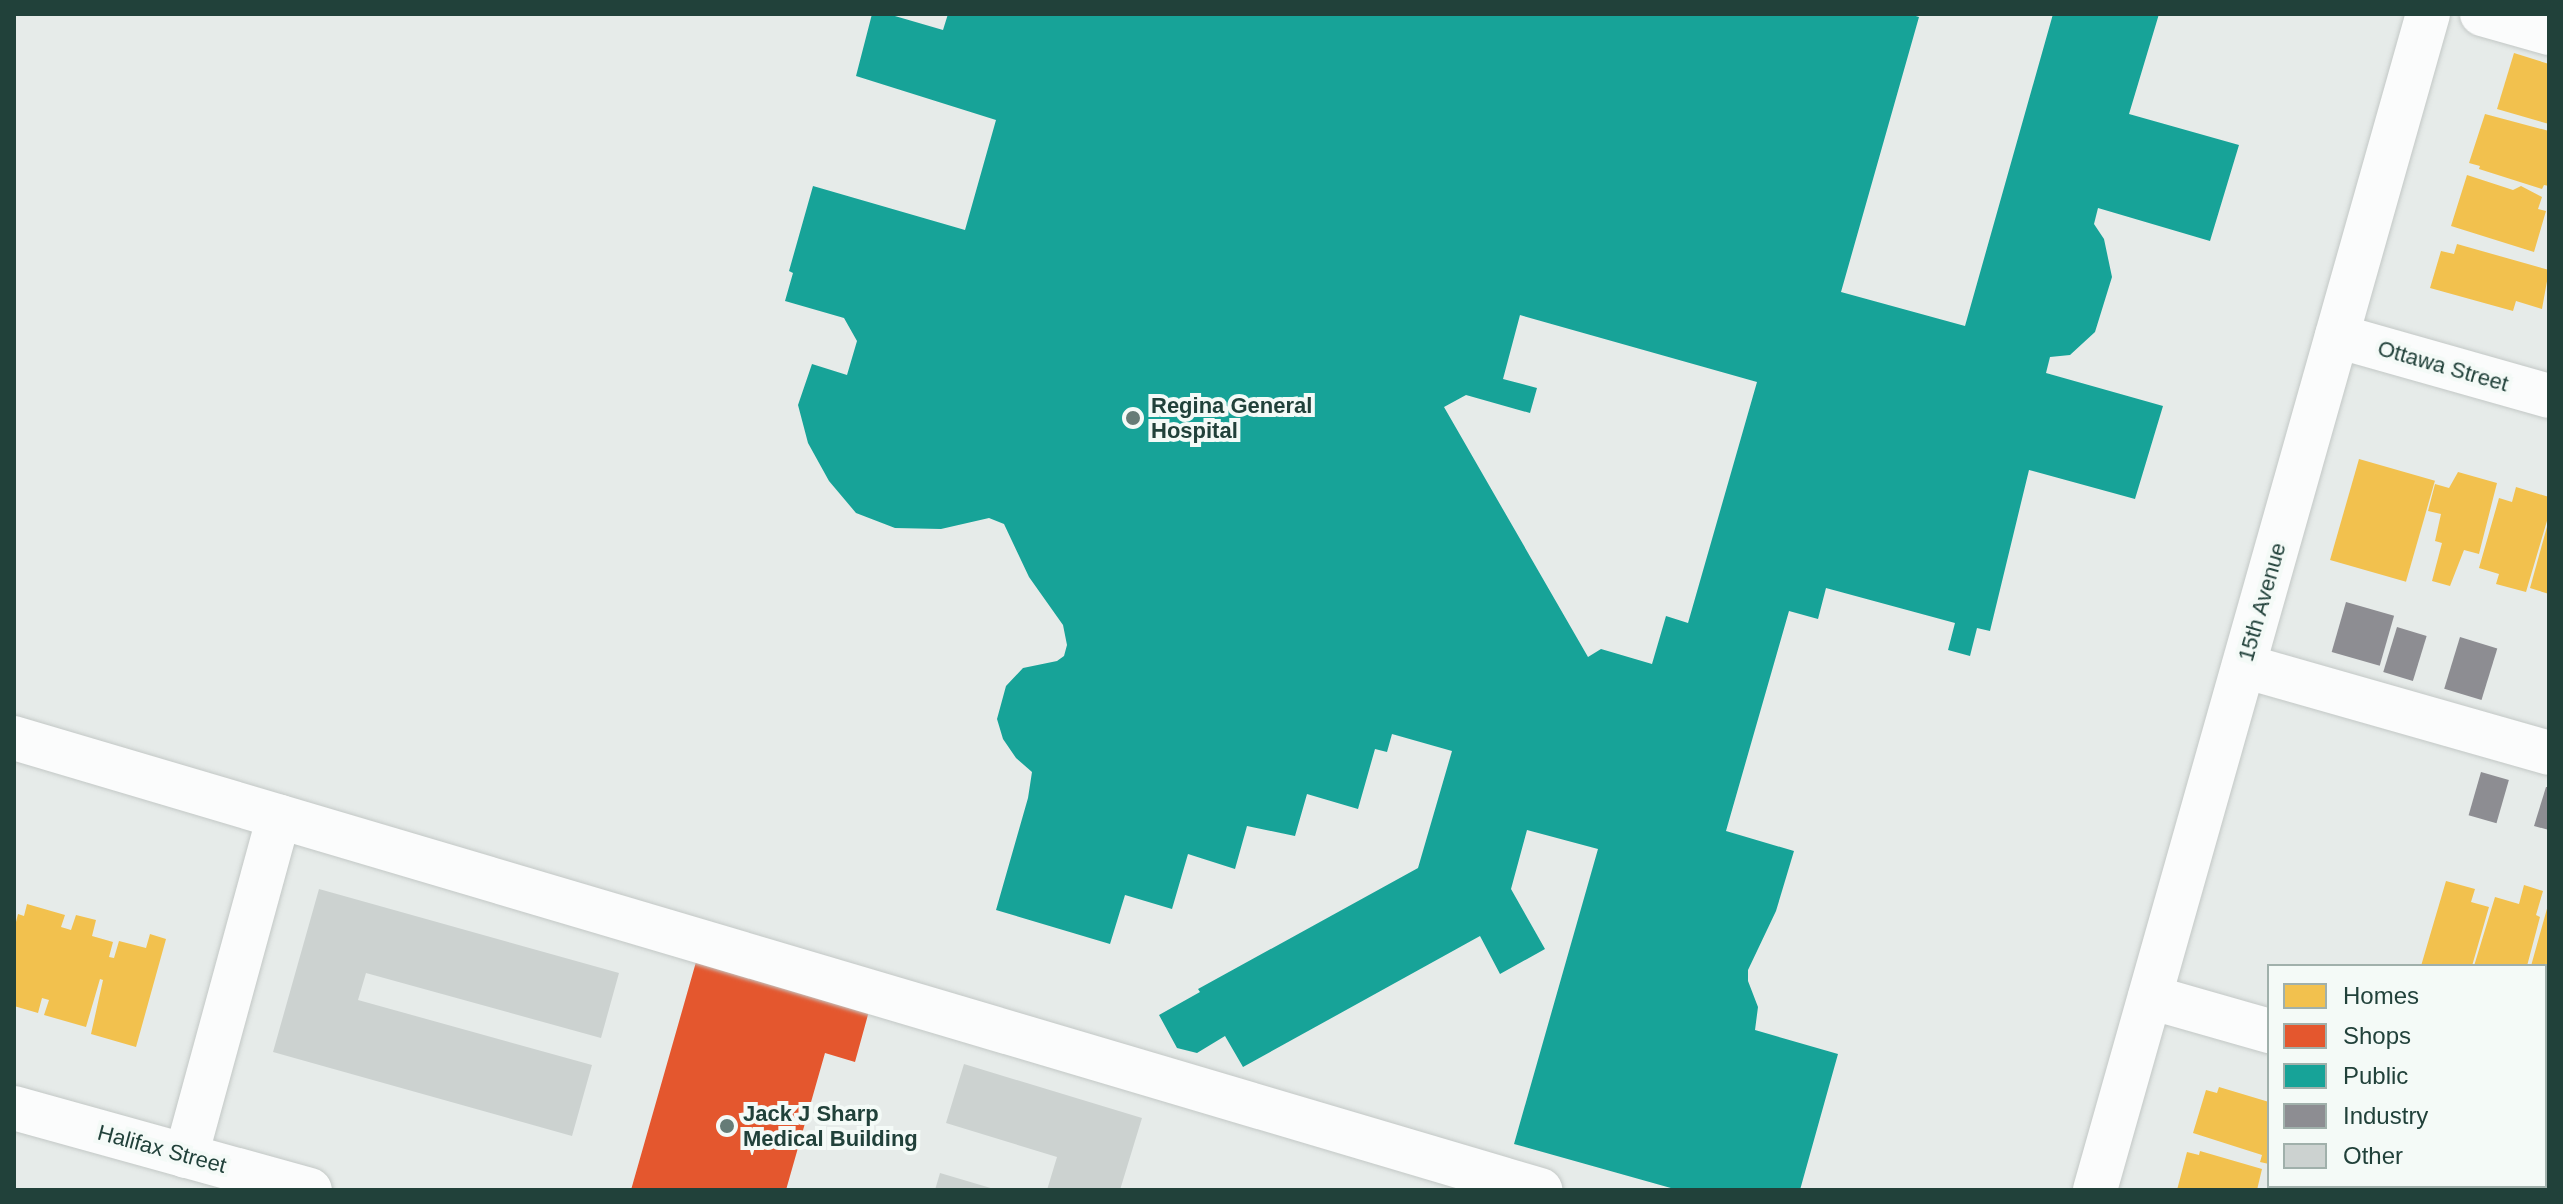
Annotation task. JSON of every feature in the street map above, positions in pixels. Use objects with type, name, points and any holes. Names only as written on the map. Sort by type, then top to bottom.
[{"type":"street","name":"15th Avenue","points":[[2095,1190],[2428,14]]},
{"type":"street","points":[[2482,14],[2549,33]]},
{"type":"street","name":"Ottawa Street","points":[[2337,336],[2546,384]]},
{"type":"street","points":[[2244,666],[2549,753]]},
{"type":"street","points":[[14,738],[1540,1190]]},
{"type":"street","points":[[186,1156],[279,817]]},
{"type":"street","points":[[2150,997],[2267,1030]]},
{"type":"street","name":"Halifax Street","points":[[14,1108],[310,1190]]},
{"type":"building: Homes","points":[[2514,53],[2549,64],[2549,124],[2497,109]]},
{"type":"building: Homes","points":[[2485,114],[2549,131],[2549,186],[2544,185],[2542,189],[2469,163]]},
{"type":"building: Homes","points":[[2467,175],[2513,190],[2521,186],[2542,197],[2538,209],[2546,211],[2534,252],[2451,226]]},
{"type":"building: Homes","points":[[2457,244],[2549,270],[2542,309],[2516,301],[2513,311],[2430,288],[2441,251],[2454,254]]},
{"type":"building: Homes","points":[[2359,459],[2435,481],[2406,582],[2330,560]]},
{"type":"building: Homes","points":[[2458,472],[2497,483],[2479,554],[2464,550],[2450,586],[2432,581],[2442,543],[2435,541],[2441,514],[2428,511],[2435,484],[2449,488]]},
{"type":"building: Homes","points":[[2516,487],[2549,497],[2549,514],[2526,592],[2496,584],[2499,574],[2479,568],[2499,498],[2512,502]]},
{"type":"building: Homes","points":[[2549,523],[2549,594],[2530,588]]},
{"type":"building: Homes","points":[[2446,881],[2475,889],[2471,902],[2489,907],[2473,964],[2422,964]]},
{"type":"building: Homes","points":[[2524,885],[2543,891],[2536,915],[2540,917],[2528,964],[2475,964],[2495,897],[2519,904]]},
{"type":"building: Homes","points":[[27,904],[65,915],[61,927],[71,930],[76,915],[96,920],[92,936],[113,942],[109,957],[114,958],[119,941],[146,948],[150,934],[166,939],[136,1047],[91,1034],[103,980],[100,979],[86,1027],[44,1015],[49,1000],[42,998],[38,1013],[14,1006],[14,930],[18,914],[24,916]]},
{"type":"building: Homes","points":[[2549,905],[2549,1008],[2547,964],[2532,964]]},
{"type":"building: Homes","points":[[2219,1087],[2267,1101],[2267,1164],[2260,1162],[2262,1155],[2193,1133],[2206,1090],[2217,1093]]},
{"type":"building: Homes","points":[[2200,1151],[2262,1169],[2257,1190],[2177,1190],[2187,1152],[2199,1155]]},
{"type":"building: Shops","name":"Jack J Sharp Medical Building","points":[[696,962],[869,1011],[855,1062],[825,1053],[786,1190],[631,1190]]},
{"type":"building: Public","name":"Regina General Hospital","points":[[872,14],[888,14],[943,30],[948,14],[1909,14],[1919,17],[1841,292],[1965,326],[2053,14],[2159,14],[2129,114],[2239,145],[2210,241],[2098,208],[2094,224],[2104,239],[2112,277],[2095,332],[2070,355],[2050,357],[2046,373],[2163,406],[2135,499],[2029,470],[1990,631],[1977,628],[1970,656],[1948,650],[1955,623],[1826,588],[1818,619],[1789,611],[1726,831],[1794,851],[1776,911],[1748,970],[1748,981],[1758,1007],[1755,1030],[1838,1054],[1800,1190],[1678,1190],[1514,1144],[1598,849],[1527,830],[1511,889],[1545,949],[1500,974],[1480,936],[1243,1067],[1225,1036],[1197,1053],[1177,1048],[1159,1015],[1200,992],[1198,989],[1418,868],[1452,751],[1392,734],[1387,752],[1375,749],[1358,809],[1307,794],[1295,836],[1247,826],[1235,869],[1188,854],[1172,909],[1125,895],[1110,944],[996,910],[1028,798],[1032,772],[1016,758],[1003,739],[997,719],[1006,686],[1023,668],[1057,661],[1064,656],[1067,645],[1063,625],[1029,577],[1004,524],[989,518],[941,529],[895,528],[856,513],[829,481],[808,443],[798,405],[812,364],[847,375],[857,341],[844,318],[785,301],[793,273],[789,271],[813,186],[965,230],[996,120],[856,76]],"holes":[[[1520,315],[1757,382],[1688,623],[1666,616],[1652,664],[1601,649],[1588,657],[1444,407],[1466,395],[1530,413],[1537,388],[1503,379]]]},
{"type":"building: Industry","points":[[2346,602],[2394,616],[2380,666],[2332,652]]},
{"type":"building: Industry","points":[[2397,627],[2427,636],[2413,681],[2383,672]]},
{"type":"building: Industry","points":[[2460,637],[2497,648],[2482,700],[2444,689]]},
{"type":"building: Industry","points":[[2481,772],[2509,780],[2496,823],[2469,815]]},
{"type":"building: Industry","points":[[2546,787],[2549,787],[2549,830],[2534,826]]},
{"type":"building: Other","points":[[319,889],[619,973],[601,1038],[366,973],[358,1000],[592,1065],[572,1136],[273,1052]]},
{"type":"building: Other","points":[[964,1064],[1142,1118],[1120,1190],[1047,1190],[1057,1157],[946,1123]]},
{"type":"building: Other","points":[[940,1173],[994,1189],[994,1190],[935,1190]]},
{"type":"place","name":"Regina General Hospital","points":[[1133,418]]},
{"type":"place","name":"Jack J Sharp Medical Building","points":[[727,1126]]}]
